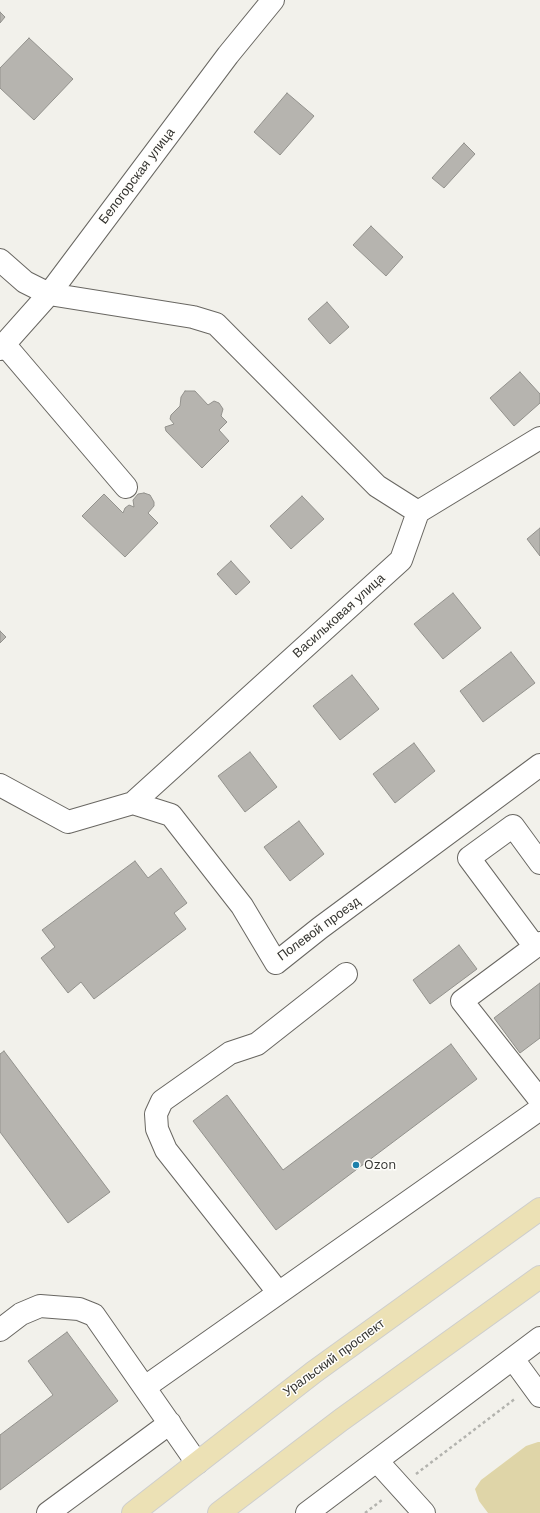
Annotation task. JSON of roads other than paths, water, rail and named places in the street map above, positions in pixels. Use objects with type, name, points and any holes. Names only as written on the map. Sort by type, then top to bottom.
[{"type":"main road","name":"Уральский проспект","points":[[133,1513],[314,1372],[540,1209]]},
{"type":"main road","points":[[219,1513],[341,1420],[540,1277]]},
{"type":"street","name":"Белогорская улица","points":[[2,347],[49,294],[228,55],[272,0]]},
{"type":"street","points":[[0,260],[25,282],[49,294],[194,317],[216,324],[377,486],[418,512],[540,438]]},
{"type":"street","points":[[2,347],[126,487]]},
{"type":"street","name":"Васильковая улица","points":[[133,803],[401,560],[418,512]]},
{"type":"street","name":"Полевой проезд","points":[[133,803],[171,815],[242,906],[276,963],[320,928],[540,765]]},
{"type":"street","points":[[0,784],[68,822],[133,803]]},
{"type":"street","points":[[540,863],[512,826],[469,858],[538,945],[462,1001],[540,1100]]},
{"type":"street","points":[[278,1292],[166,1150],[157,1129],[156,1114],[162,1101],[230,1053],[257,1044],[346,974]]},
{"type":"street","points":[[145,1387],[540,1109]]},
{"type":"street","points":[[0,1330],[21,1314],[40,1306],[78,1309],[94,1315],[197,1463]]},
{"type":"street","points":[[307,1513],[540,1338]]},
{"type":"street","points":[[512,1359],[536,1391]]},
{"type":"street","points":[[48,1513],[170,1423]]},
{"type":"street","points":[[377,1460],[424,1513]]},
{"type":"place","name":"Ozon","points":[[356,1165]]}]
